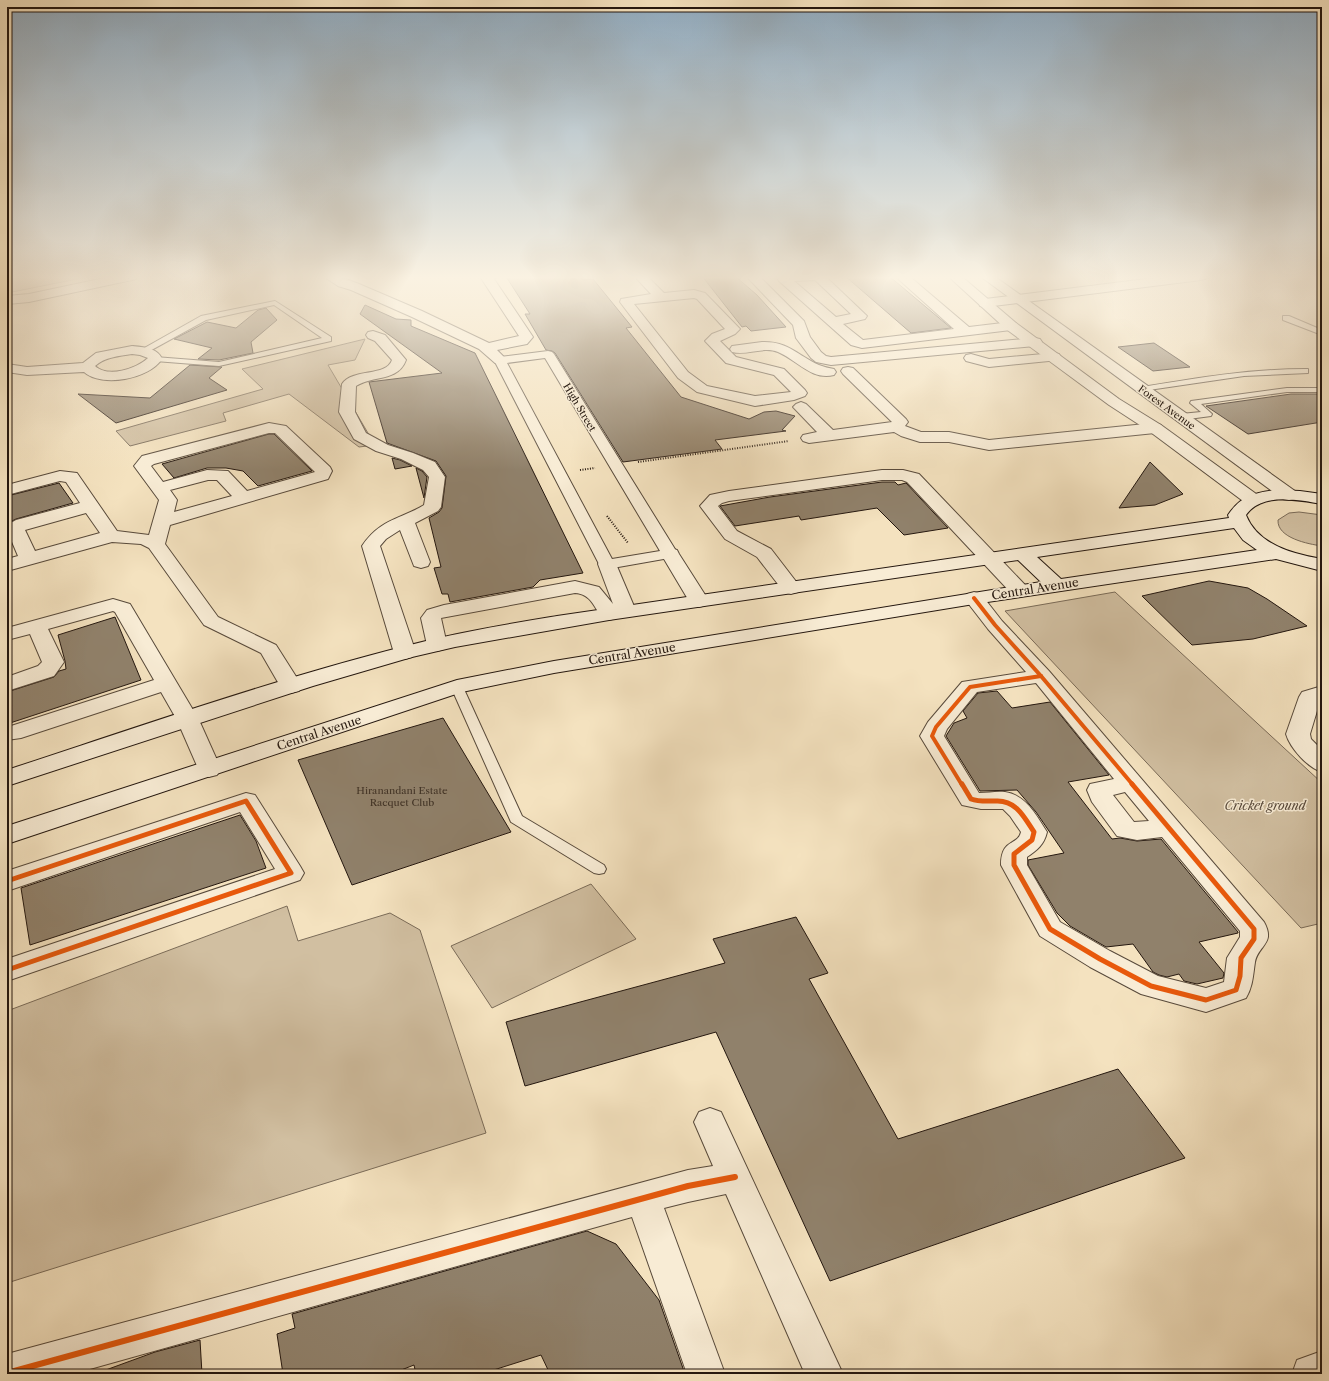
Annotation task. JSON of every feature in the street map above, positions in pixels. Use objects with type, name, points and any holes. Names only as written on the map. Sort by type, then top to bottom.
[{"type":"street","points":[[382,340],[400,360],[399,366],[395,370],[385,373],[355,379],[349,384],[347,412],[360,436],[382,448],[407,456],[428,466],[437,477],[432,507],[416,516],[390,526],[376,537],[371,546],[405,653]]},
{"type":"street","points":[[471,340],[487,348],[500,360],[607,564],[617,612]]},
{"type":"street","points":[[487,348],[523,340]]},
{"type":"street","points":[[655,340],[682,375],[702,389],[756,401],[794,396],[800,393],[780,372],[731,360],[713,340]]},
{"type":"street","points":[[805,340],[816,356],[821,359],[831,361],[1045,350]]},
{"type":"street","points":[[854,340],[862,344],[890,340]]},
{"type":"street","points":[[1031,340],[1114,402],[1155,428],[1253,500]]},
{"type":"street","name":"Forest Avenue","points":[[1074,340],[1289,495]]},
{"type":"street","points":[[737,349],[760,346],[776,347],[788,352],[812,369],[826,372],[971,358],[989,362],[1045,350]]},
{"type":"street","points":[[132,350],[143,351],[154,356],[155,359],[152,364],[144,368],[121,374],[97,374],[90,371],[88,367],[90,362],[107,354],[132,350]]},
{"type":"street","name":"High Street","points":[[500,360],[548,354],[699,601]]},
{"type":"street","points":[[7,368],[34,371],[88,367]]},
{"type":"street","points":[[848,371],[900,422],[896,427]]},
{"type":"street","points":[[1114,402],[1155,398]]},
{"type":"street","points":[[801,408],[830,435]]},
{"type":"street","points":[[809,438],[896,427],[907,433],[920,437],[949,437],[989,445],[1155,428]]},
{"type":"street","points":[[156,544],[168,500],[142,466],[148,460],[269,428],[280,429],[324,470],[322,475],[163,521]]},
{"type":"street","points":[[159,488],[207,474],[222,475],[244,498]]},
{"type":"street","points":[[791,588],[764,553],[732,535],[709,506],[716,500],[729,496],[882,475],[903,475],[913,478],[1020,591]]},
{"type":"street","points":[[7,490],[60,476],[71,477],[111,536]]},
{"type":"street","points":[[1322,499],[1289,495],[1269,496],[1253,500],[1245,504],[1237,515],[1243,530],[1251,538],[1276,553],[1296,560],[1322,565]]},
{"type":"street","points":[[29,558],[15,528],[22,524],[91,506]]},
{"type":"street","points":[[405,520],[421,562]]},
{"type":"street","points":[[7,778],[292,686],[405,653],[511,629],[617,612],[1239,522]]},
{"type":"street","points":[[7,565],[111,536],[145,539],[156,544],[211,621],[270,649],[292,686]]},
{"type":"street","name":"Central Avenue","points":[[7,835],[457,687],[554,666],[1056,585],[1276,553]]},
{"type":"street","points":[[607,564],[670,554]]},
{"type":"street","points":[[1022,554],[1056,585]]},
{"type":"street","points":[[436,645],[431,618],[438,608],[575,587],[586,587],[592,590],[599,598],[617,612]]},
{"type":"street","points":[[974,598],[995,625],[1041,676],[1254,929],[1254,939],[1241,958],[1240,976],[1236,990],[1206,1000],[1151,986],[1100,959],[1050,928],[1014,865],[1014,854],[1032,840],[1034,832],[1013,804],[1006,801],[978,802],[971,799],[932,736],[936,727],[970,686],[1041,676]]},
{"type":"street","points":[[7,634],[113,605],[123,608],[188,720],[209,769]]},
{"type":"street","points":[[7,684],[46,671],[53,662],[36,626]]},
{"type":"street","points":[[7,733],[13,733],[167,683]]},
{"type":"street","points":[[1322,693],[1310,697],[1298,734],[1300,742],[1322,764]]},
{"type":"street","points":[[1131,783],[1099,790],[1101,796],[1126,830],[1137,831],[1168,828]]},
{"type":"street","points":[[7,881],[246,801],[291,873],[7,970]]},
{"type":"street","points":[[710,1122],[824,1374]]},
{"type":"street","points":[[7,1373],[643,1198],[688,1186],[735,1177]]},
{"type":"street","points":[[643,1198],[706,1374]]},
{"type":"street","points":[[1311,1374],[1322,1370]]},
{"type":"lane","points":[[143,351],[163,340]]},
{"type":"lane","points":[[155,359],[219,364],[322,340]]},
{"type":"lane","points":[[1142,389],[1253,373],[1305,371]]},
{"type":"lane","points":[[1181,417],[1208,414],[1194,403],[1287,390],[1322,390]]},
{"type":"lane","points":[[457,687],[516,819],[599,869]]},
{"type":"path","points":[[560,473],[809,438]]},
{"type":"green space","points":[[364,340],[355,360],[328,365],[375,445],[359,447],[289,394],[223,413],[226,421],[130,446],[116,431],[263,389],[242,369]]},
{"type":"green space","points":[[1299,512],[1322,515],[1322,546],[1309,544],[1294,539],[1282,531],[1278,520],[1289,513]]},
{"type":"green space","name":"Cricket ground","points":[[1115,592],[1322,783],[1322,923],[1301,928],[1005,611]]},
{"type":"green space","points":[[591,884],[636,939],[492,1008],[451,946]]},
{"type":"green space","points":[[287,906],[298,941],[390,913],[420,930],[486,1133],[7,1283],[7,1011]]},
{"type":"building","points":[[180,340],[253,340],[251,342],[253,353],[219,360],[198,359],[212,348]]},
{"type":"building","points":[[397,340],[445,340],[475,353],[583,573],[540,580],[533,587],[450,602],[448,594],[442,594],[434,568],[441,567],[429,518],[439,512],[442,508],[446,476],[436,461],[387,443],[369,382],[442,373]]},
{"type":"building","points":[[540,340],[636,340],[681,397],[749,419],[764,412],[776,411],[795,416],[782,430],[786,431],[715,440],[722,449],[623,462],[555,353],[546,350]]},
{"type":"building","points":[[1154,343],[1190,367],[1153,371],[1118,347]]},
{"type":"building","points":[[190,365],[222,367],[209,378],[227,390],[116,423],[78,394],[150,398]]},
{"type":"building","points":[[1291,394],[1322,394],[1322,422],[1248,434],[1206,406]]},
{"type":"building","points":[[269,434],[274,434],[312,471],[258,486],[243,471],[226,468],[207,468],[174,478],[162,464]]},
{"type":"building","points":[[392,458],[400,460],[412,466],[395,469]]},
{"type":"building","points":[[1150,462],[1183,494],[1155,505],[1119,508]]},
{"type":"building","points":[[416,468],[422,471],[427,477],[424,498]]},
{"type":"building","points":[[882,482],[895,482],[898,485],[906,483],[948,528],[904,535],[877,508],[801,520],[799,516],[735,526],[720,506],[770,497]]},
{"type":"building","points":[[59,483],[73,503],[16,519],[7,525],[7,496]]},
{"type":"building","points":[[1209,581],[1248,588],[1307,626],[1253,639],[1192,645],[1142,596]]},
{"type":"building","points":[[115,617],[141,680],[7,724],[7,692],[54,677],[59,671],[66,669],[58,635]]},
{"type":"building","points":[[997,691],[1012,708],[1050,702],[1109,775],[1068,782],[1112,839],[1120,838],[1137,841],[1161,839],[1238,932],[1199,942],[1224,973],[1223,978],[1197,984],[1184,981],[1179,974],[1167,977],[1159,975],[1153,972],[1133,944],[1106,947],[1070,926],[1057,913],[1028,865],[1028,860],[1064,853],[1036,812],[1017,790],[980,791],[946,736],[954,723],[967,718],[963,711],[978,693]]},
{"type":"building","points":[[443,718],[511,832],[352,885],[298,760]]},
{"type":"building","points":[[240,815],[256,841],[266,868],[30,945],[21,888]]},
{"type":"building","points":[[796,917],[828,973],[809,979],[898,1139],[1118,1069],[1185,1158],[830,1281],[716,1032],[525,1086],[506,1022],[725,963],[713,939]]},
{"type":"building","points":[[587,1231],[616,1244],[659,1300],[685,1374],[550,1374],[541,1355],[481,1374],[416,1374],[414,1365],[391,1374],[283,1374],[277,1334],[295,1328],[292,1314]]},
{"type":"building","points":[[200,1340],[202,1374],[103,1374],[103,1371],[155,1352]]},
{"type":"cycle path","points":[[974,598],[995,625],[1041,676],[1254,929],[1254,939],[1241,958],[1240,976],[1236,990],[1206,1000],[1151,986],[1100,959],[1050,929],[1014,865],[1014,854],[1032,840],[1034,832],[1013,804],[999,800],[976,801],[971,799],[932,736],[936,727],[970,687],[1041,676]]},
{"type":"cycle path","points":[[7,881],[246,801],[291,873],[7,970]]},
{"type":"cycle path","points":[[7,1373],[688,1186],[735,1177]]}]
